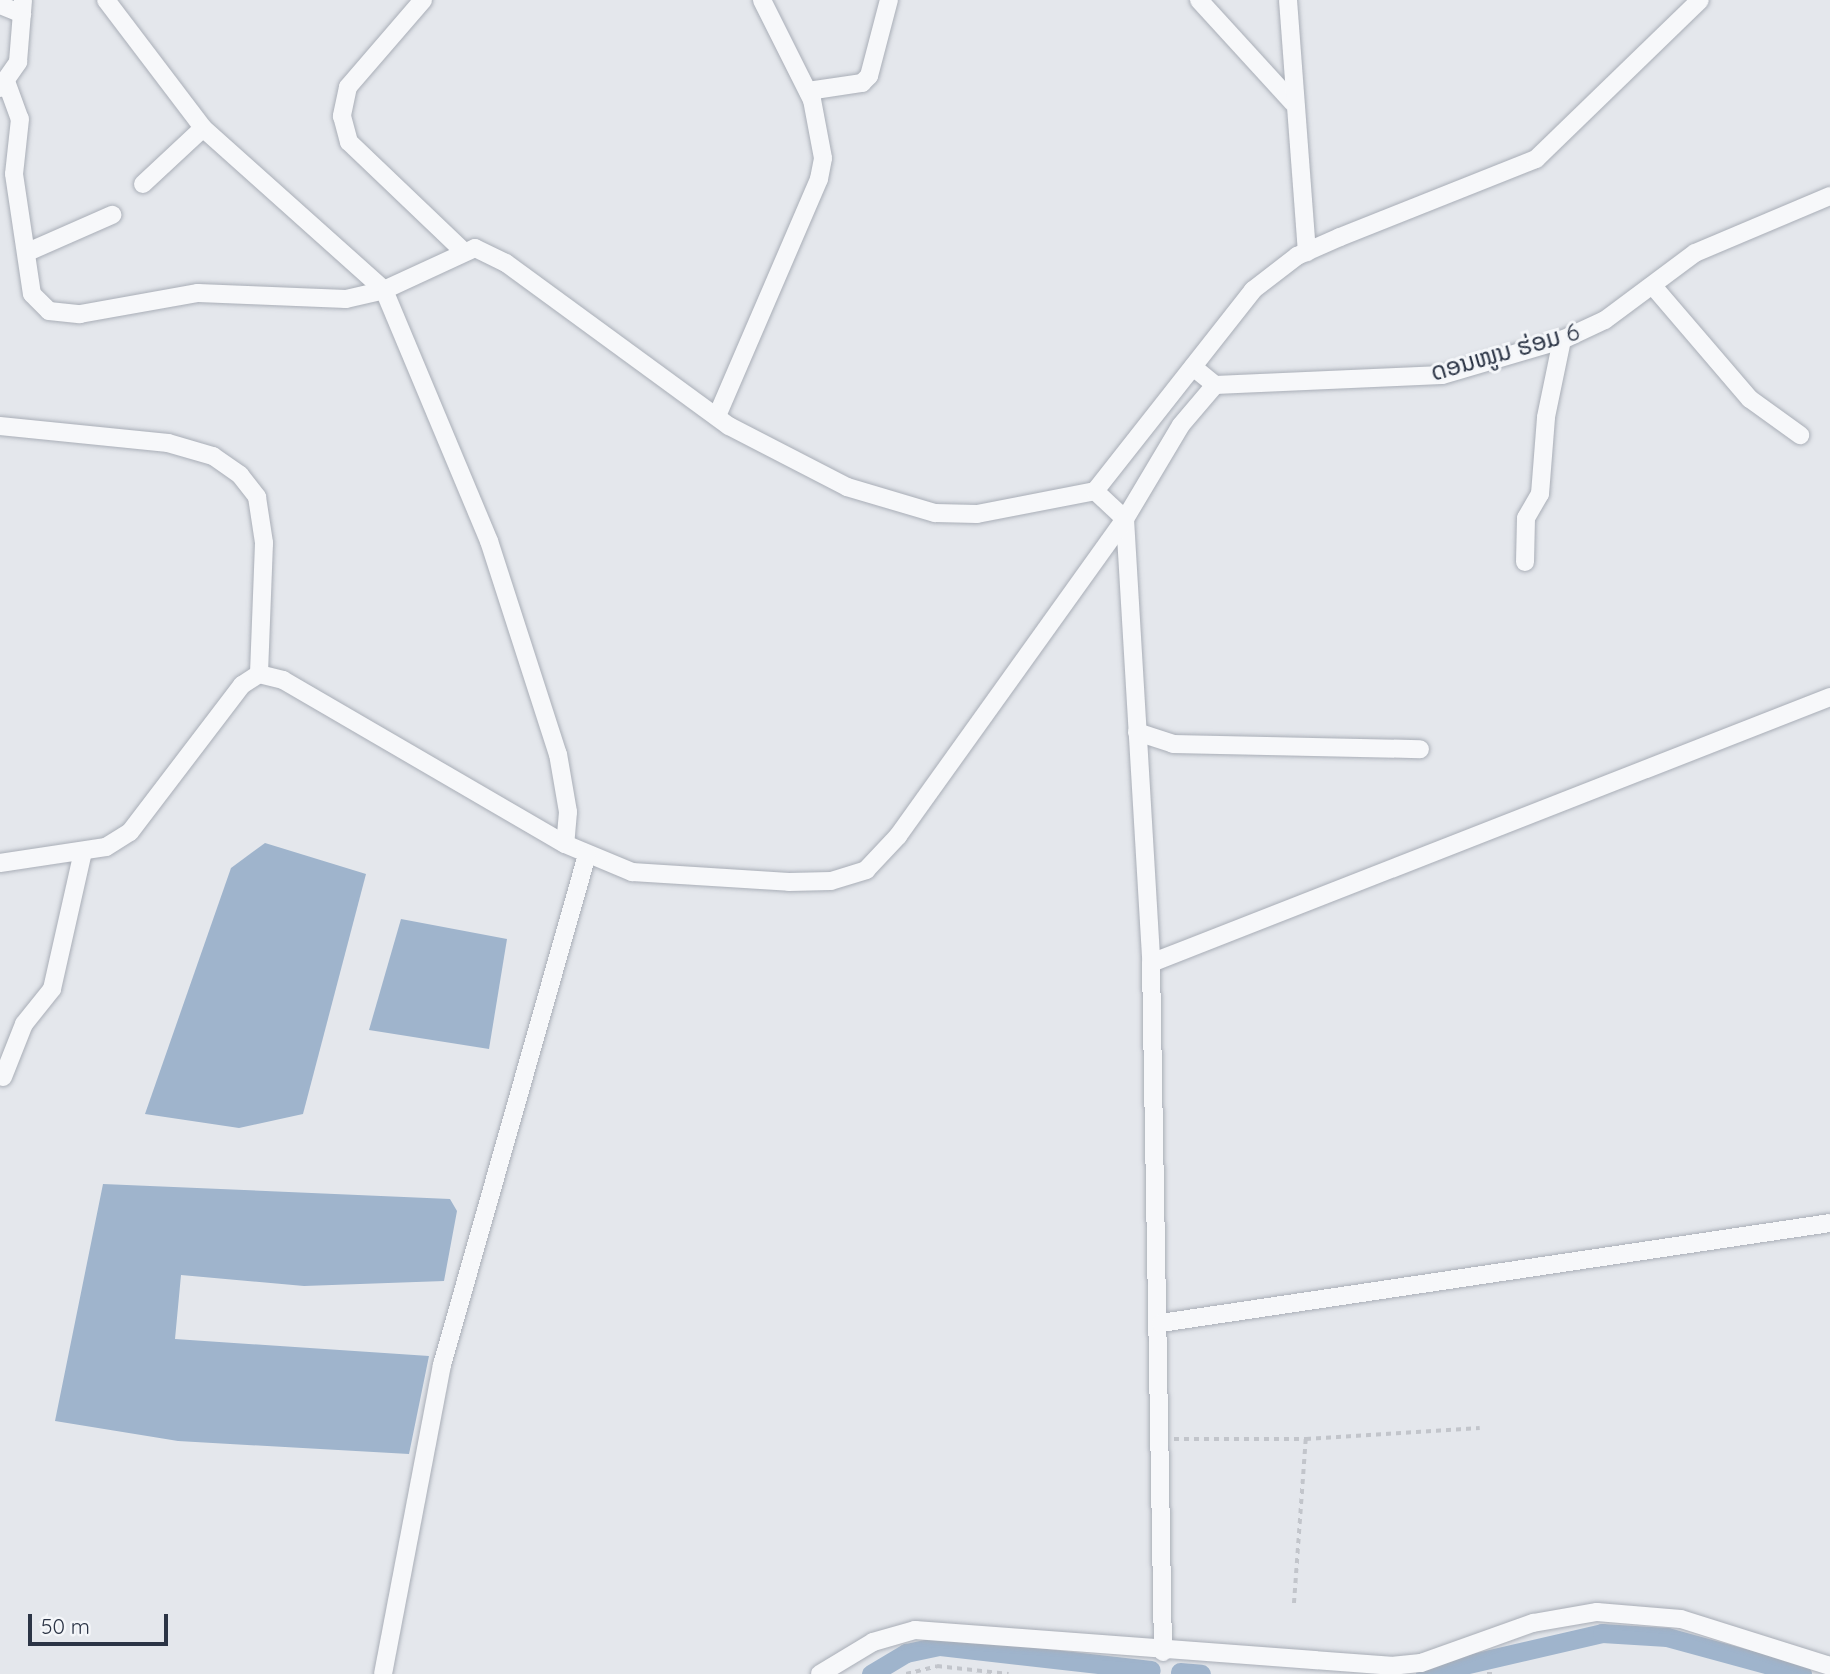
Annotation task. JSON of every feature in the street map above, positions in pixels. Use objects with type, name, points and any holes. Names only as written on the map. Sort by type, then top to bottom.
[{"type":"street","points":[[106,0],[203,128],[384,290],[488,541],[554,741],[566,784],[565,844]]},
{"type":"street","points":[[423,0],[348,87],[342,116],[349,142],[461,249]]},
{"type":"street","points":[[717,416],[819,179],[821,136],[808,91],[762,0]]},
{"type":"street","points":[[808,91],[862,83],[869,76],[889,0]]},
{"type":"street","points":[[1199,0],[1293,103]]},
{"type":"street","points":[[1288,0],[1293,103],[1307,252]]},
{"type":"street","points":[[0,5],[23,7],[18,62],[4,86],[20,119],[14,174],[30,251],[32,294],[49,310],[80,314],[198,293],[346,299],[384,290],[461,249],[475,248],[506,263],[717,416],[847,487],[935,513],[1010,513],[1096,491],[1253,290],[1307,252],[1536,159],[1700,0]]},
{"type":"street","points":[[143,184],[203,128]]},
{"type":"street","name":"ດອນໜູນ ຮ່ອມ 6","points":[[1215,386],[1442,375],[1563,340],[1653,286],[1695,253],[1830,197]]},
{"type":"street","points":[[30,251],[112,215]]},
{"type":"street","points":[[1653,286],[1750,399],[1800,435]]},
{"type":"street","points":[[1525,562],[1526,518],[1540,494],[1546,417],[1563,340]]},
{"type":"street","points":[[0,863],[107,848],[130,832],[242,685],[259,674],[283,680],[565,844],[632,872],[702,881],[831,881],[866,870],[898,836],[1125,519],[1143,482],[1215,386],[1193,367]]},
{"type":"street","points":[[0,426],[168,443],[213,456],[240,475],[257,497],[264,543],[259,674]]},
{"type":"street","points":[[1096,491],[1125,519],[1151,963],[1161,1323],[1163,1652]]},
{"type":"street","points":[[1151,963],[1830,697]]},
{"type":"street","points":[[1137,732],[1173,744],[1420,749]]},
{"type":"street","points":[[3,1077],[24,1024],[52,989],[83,851]]},
{"type":"street","points":[[383,1674],[442,1365],[587,855]]},
{"type":"street","points":[[1161,1323],[1830,1223]]},
{"type":"street","points":[[820,1674],[873,1642],[915,1630],[1163,1652],[1391,1666],[1421,1663],[1533,1623],[1597,1612],[1681,1619],[1830,1666]]},
{"type":"path","points":[[1162,1439],[1307,1438],[1480,1428]]},
{"type":"path","points":[[1294,1608],[1307,1438]]},
{"type":"path","points":[[906,1674],[937,1667],[1009,1674]]},
{"type":"water","points":[[265,843],[366,874],[303,1114],[239,1128],[145,1114],[231,868]]},
{"type":"water","points":[[401,919],[507,939],[489,1049],[369,1030]]},
{"type":"water","points":[[103,1184],[450,1199],[457,1211],[444,1281],[304,1286],[181,1275],[175,1339],[429,1356],[409,1454],[178,1441],[55,1421]]},
{"type":"waterway","points":[[1425,1674],[1602,1633],[1667,1637],[1802,1674]]},
{"type":"waterway","points":[[871,1674],[906,1653],[940,1646],[1151,1670]]},
{"type":"waterway","points":[[1180,1672],[1201,1674]]}]
